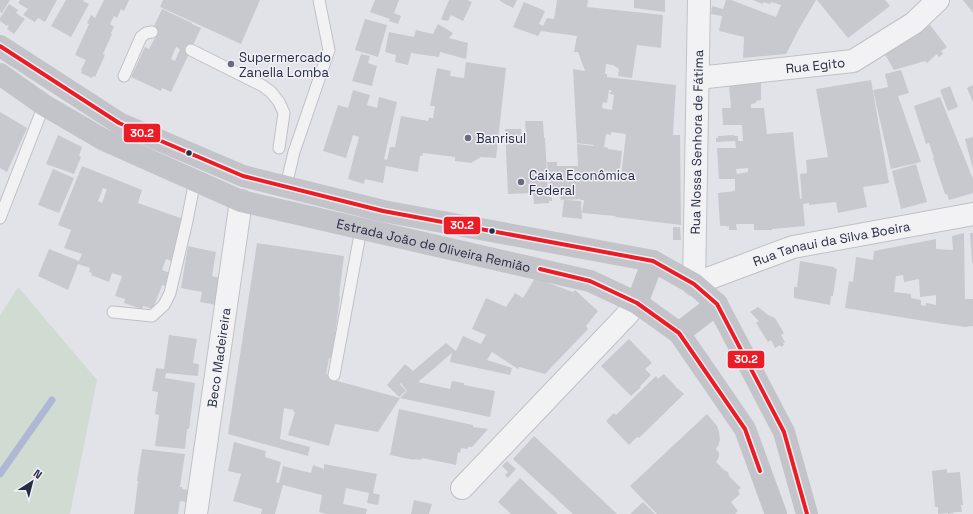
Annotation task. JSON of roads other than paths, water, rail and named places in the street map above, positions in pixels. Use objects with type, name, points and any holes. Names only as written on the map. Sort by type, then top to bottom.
[{"type":"main road","name":"Estrada João de Oliveira Remião","points":[[0,46],[119,123],[243,176],[382,211],[653,261],[694,284],[717,304],[784,432],[807,514]]},
{"type":"main road","name":"Estrada João de Oliveira Remião","points":[[0,74],[44,105],[104,140],[241,201],[590,281],[637,303],[679,333],[745,429],[776,514]]},
{"type":"main road","points":[[637,303],[653,261]]},
{"type":"main road","points":[[679,333],[717,304]]},
{"type":"street","name":"Rua Nossa Senhora de Fátima","points":[[694,284],[699,0]]},
{"type":"street","name":"Rua Egito","points":[[698,78],[853,61],[914,23],[938,0]]},
{"type":"street","name":"Beco Madeireira","points":[[196,514],[241,201]]},
{"type":"street","name":"Rua Tanaui da Silva Boeira","points":[[694,284],[793,247],[973,214]]},
{"type":"street","points":[[462,488],[637,303]]},
{"type":"lane","points":[[286,186],[294,152],[329,50],[319,0]]},
{"type":"lane","points":[[124,76],[141,37],[146,33],[152,32]]},
{"type":"lane","points":[[190,50],[263,86],[272,92],[284,113],[279,148]]},
{"type":"lane","points":[[0,218],[44,105]]},
{"type":"lane","points":[[113,312],[152,316],[164,305],[170,294],[195,180]]},
{"type":"lane","points":[[334,375],[361,229]]},
{"type":"waterway","points":[[0,474],[52,400]]},
{"type":"place","name":"Supermercado Zanella Lomba","points":[[231,64]]},
{"type":"place","name":"Banrisul","points":[[468,138]]},
{"type":"place","name":"Caixa Econômica Federal","points":[[521,182]]}]
